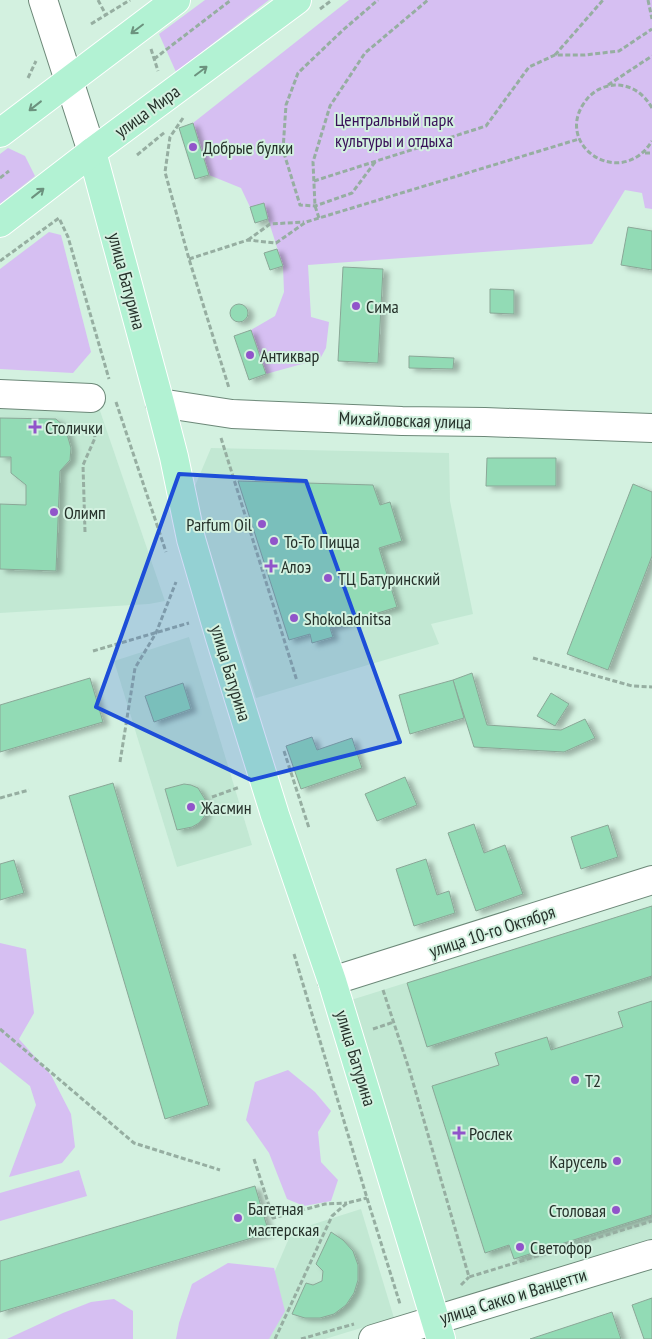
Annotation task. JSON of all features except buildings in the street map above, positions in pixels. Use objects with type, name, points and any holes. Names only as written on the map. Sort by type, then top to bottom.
[{"type":"main road","points":[[0,133],[176,0]]},
{"type":"main road","name":"улица Мира","points":[[0,223],[92,152],[297,0]]},
{"type":"main road","name":"улица Батурина","points":[[92,152],[174,457],[191,538],[220,638],[275,815],[332,982],[438,1330]]},
{"type":"street","name":"улица Батурина","points":[[44,0],[92,152]]},
{"type":"street","points":[[0,394],[91,398]]},
{"type":"street","name":"Михайловская улица","points":[[160,403],[232,414],[652,428]]},
{"type":"street","name":"улица 10-го Октября","points":[[332,982],[652,880]]},
{"type":"street","name":"улица Сакко и Ванцетти","points":[[373,1339],[438,1330],[652,1254]]},
{"type":"path","points":[[98,0],[106,15]]},
{"type":"path","points":[[91,24],[130,0]]},
{"type":"path","points":[[154,59],[231,0]]},
{"type":"path","points":[[376,162],[352,193],[315,206],[300,205],[283,150],[286,105],[298,73],[378,0]]},
{"type":"path","points":[[319,218],[315,206],[313,162],[330,106],[365,53],[428,0]]},
{"type":"path","points":[[314,181],[486,126],[529,67],[555,55],[603,0]]},
{"type":"path","points":[[648,0],[652,19]]},
{"type":"path","points":[[555,55],[585,55],[619,50],[652,29]]},
{"type":"path","points":[[148,41],[159,74]]},
{"type":"path","points":[[652,56],[608,86],[588,96],[579,109],[576,124],[579,139],[586,150],[600,161],[616,164],[631,161],[644,153],[652,141]]},
{"type":"path","points":[[21,84],[28,78],[36,61]]},
{"type":"path","points":[[608,86],[622,85],[635,90],[644,96],[652,108]]},
{"type":"path","points":[[184,116],[170,137],[165,172],[189,259],[230,392]]},
{"type":"path","points":[[189,259],[248,240],[270,224],[306,222],[579,139]]},
{"type":"path","points":[[644,153],[652,153]]},
{"type":"path","points":[[0,178],[9,171]]},
{"type":"path","points":[[0,261],[59,218]]},
{"type":"path","points":[[248,240],[276,243],[306,222]]},
{"type":"path","points":[[85,532],[83,465],[95,438],[91,398]]},
{"type":"path","points":[[218,432],[297,681]]},
{"type":"path","points":[[120,762],[135,668],[156,633],[176,582]]},
{"type":"path","points":[[93,651],[189,623]]},
{"type":"path","points":[[533,658],[632,686],[652,687]]},
{"type":"path","points":[[212,797],[242,787]]},
{"type":"path","points":[[0,798],[30,790]]},
{"type":"path","points":[[385,996],[413,1080],[470,1277],[652,1221]]},
{"type":"path","points":[[371,1030],[394,1022]]},
{"type":"path","points":[[0,1029],[134,1143],[220,1170]]},
{"type":"path","points":[[254,1159],[273,1218],[325,1204],[347,1203],[367,1198]]},
{"type":"path","points":[[275,1339],[332,1216],[347,1203]]},
{"type":"highlighted area","points":[[179,474],[306,481],[400,742],[251,780],[96,707]]},
{"type":"shaded area","points":[[0,404],[98,405],[165,601],[149,604],[0,613]]},
{"type":"shaded area","points":[[211,448],[449,453],[450,501],[473,614],[431,624],[439,644],[256,698],[192,493]]},
{"type":"shaded area","points":[[189,637],[252,845],[177,867],[114,661]]},
{"type":"shaded area","points":[[652,906],[652,1239],[446,1304],[351,1000]]},
{"type":"shaded area","points":[[361,1209],[394,1318],[325,1339],[246,1339],[292,1231]]},
{"type":"green space","points":[[205,0],[269,0],[176,72],[159,34]]},
{"type":"green space","name":"Центральный парк культуры и отдыха","points":[[349,0],[652,0],[652,209],[645,208],[642,193],[625,190],[592,244],[308,265],[311,317],[329,322],[326,348],[320,359],[266,374],[251,330],[275,316],[284,292],[283,266],[268,219],[255,223],[241,188],[209,175],[193,123]]},
{"type":"green space","points":[[8,148],[25,156],[35,176],[0,204],[0,154]]},
{"type":"green space","points":[[49,232],[61,235],[91,352],[73,373],[0,369],[0,269]]},
{"type":"green space","points":[[0,943],[26,949],[34,1013],[19,1039],[51,1075],[71,1114],[75,1147],[62,1163],[9,1177],[36,1105],[30,1086],[0,1062]]},
{"type":"green space","points":[[288,1070],[315,1092],[331,1111],[318,1132],[321,1162],[338,1180],[331,1201],[304,1206],[287,1199],[269,1153],[246,1120],[255,1082]]},
{"type":"green space","points":[[79,1170],[87,1196],[0,1221],[0,1193]]},
{"type":"green space","points":[[228,1263],[274,1268],[285,1311],[269,1339],[176,1339],[179,1323],[192,1284]]},
{"type":"green space","points":[[114,1299],[133,1311],[133,1339],[7,1339],[91,1302]]},
{"type":"place","name":"Добрые булки","points":[[193,147]]},
{"type":"place","name":"Сима","points":[[356,306]]},
{"type":"place","name":"Антиквар","points":[[250,355]]},
{"type":"place","name":"Столички","points":[[35,427]]},
{"type":"place","name":"Олимп","points":[[54,512]]},
{"type":"place","name":"Parfum Oil","points":[[262,524]]},
{"type":"place","name":"То-То Пицца","points":[[274,541]]},
{"type":"place","name":"Алоэ","points":[[271,566]]},
{"type":"place","name":"ТЦ Батуринский","points":[[328,578]]},
{"type":"place","name":"Shokoladnitsa","points":[[294,618]]},
{"type":"place","name":"Жасмин","points":[[191,807]]},
{"type":"place","name":"T2","points":[[575,1080]]},
{"type":"place","name":"Рослек","points":[[459,1133]]},
{"type":"place","name":"Карусель","points":[[617,1161]]},
{"type":"place","name":"Столовая","points":[[616,1210]]},
{"type":"place","name":"Багетная мастерская","points":[[238,1218]]},
{"type":"place","name":"Светофор","points":[[520,1247]]}]
